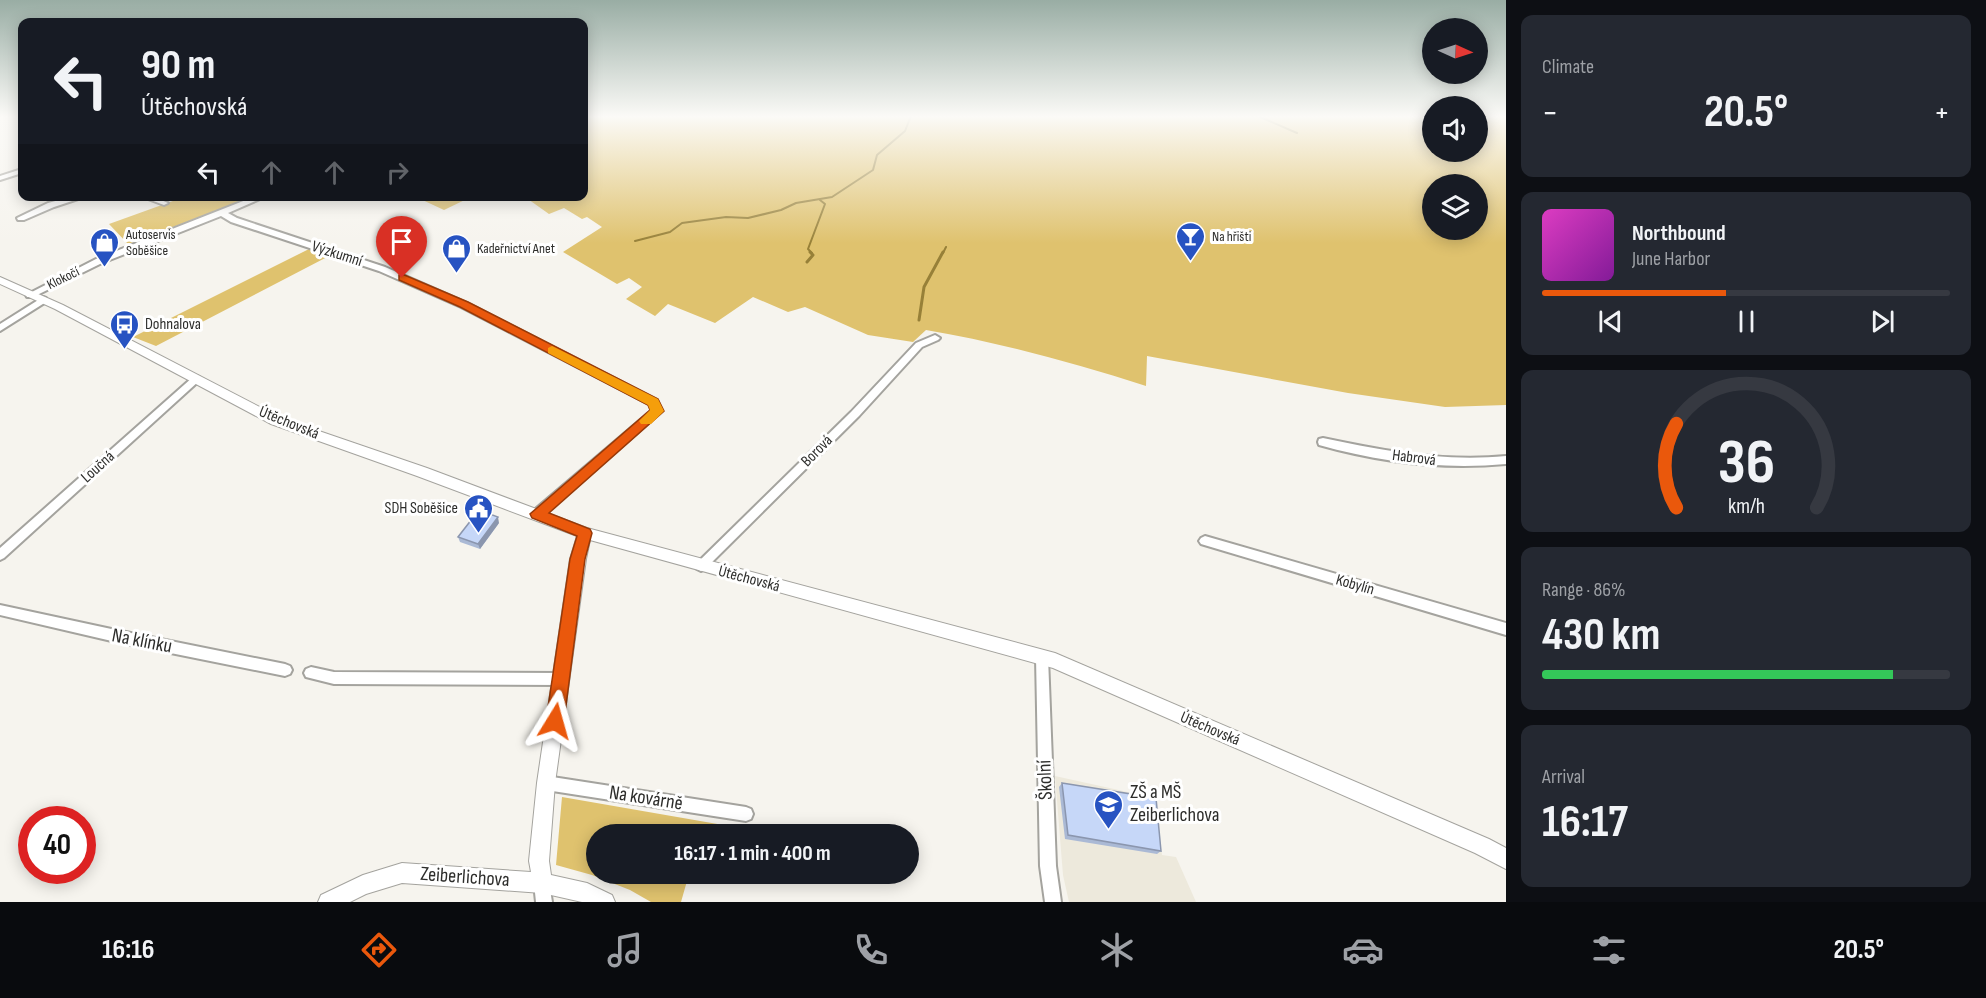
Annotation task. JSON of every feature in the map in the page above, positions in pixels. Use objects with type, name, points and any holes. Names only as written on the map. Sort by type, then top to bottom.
[{"type":"street","points":[[0,178],[18,172]]},
{"type":"street","points":[[21,218],[65,201]]},
{"type":"street","name":"Klokočí","points":[[36,298],[99,261],[252,201]]},
{"type":"street","name":"Výzkumní","points":[[222,213],[234,220],[392,273],[464,305],[653,402],[657,411],[537,514]]},
{"type":"street","name":"Útěchovská","points":[[0,280],[276,421],[585,533],[1042,657],[1081,671],[1482,846],[1506,859]]},
{"type":"street","points":[[0,328],[36,298]]},
{"type":"street","name":"Borová","points":[[701,566],[855,414],[919,345],[934,338]]},
{"type":"street","name":"Loučná","points":[[0,555],[196,379]]},
{"type":"street","name":"Habrová","points":[[1323,442],[1379,453],[1450,462],[1474,464],[1506,460]]},
{"type":"street","points":[[543,893],[538,861],[546,783],[578,559],[585,533]]},
{"type":"street","name":"Kobylín","points":[[1205,541],[1506,629]]},
{"type":"street","name":"Na klínku","points":[[0,610],[285,670]]},
{"type":"street","name":"Školní","points":[[1042,657],[1048,866],[1053,902]]},
{"type":"street","points":[[311,674],[334,678],[561,679]]},
{"type":"street","name":"Na kovárně","points":[[546,783],[746,814]]},
{"type":"street","name":"Zeiberlichova","points":[[328,902],[363,885],[402,873],[543,893],[587,893],[605,902]]},
{"type":"shaded area","points":[[588,158],[1422,158],[1422,162],[1488,162],[1488,158],[1506,158],[1506,405],[1445,407],[1348,393],[1147,356],[1146,386],[1038,354],[954,335],[926,330],[913,342],[868,335],[805,307],[788,312],[753,297],[715,323],[668,304],[655,316],[626,299],[642,287],[629,278],[617,284],[563,252],[602,227],[587,217],[582,219],[564,208],[549,214],[531,201],[588,201]]},
{"type":"shaded area","points":[[173,201],[242,201],[128,244],[109,224]]},
{"type":"shaded area","points":[[425,201],[463,201],[444,210]]},
{"type":"shaded area","points":[[309,249],[329,256],[156,346],[133,337]]},
{"type":"shaded area","name":"ZŠ a MŠ Zeiberlichova","points":[[1055,776],[1155,798],[1162,855],[1176,857],[1196,902],[1069,902],[1063,875]]},
{"type":"shaded area","points":[[562,797],[717,824],[586,824],[586,873],[556,865]]},
{"type":"shaded area","points":[[615,884],[686,884],[681,902],[651,902]]},
{"type":"building","name":"SDH Soběšice","points":[[479,510],[498,517],[478,544],[458,537]]},
{"type":"building","points":[[1062,783],[1156,798],[1161,851],[1068,835]]},
{"type":"waterway","points":[[635,241],[670,232],[682,223],[726,217],[748,218],[781,210],[796,203],[832,197],[873,170],[876,158]]},
{"type":"waterway","points":[[812,253],[808,249],[825,204],[820,200]]},
{"type":"waterway","points":[[943,253],[946,247]]},
{"type":"waterway","points":[[807,262],[813,255],[810,252]]},
{"type":"waterway","points":[[919,320],[924,287],[943,252]]},
{"type":"slow traffic","points":[[552,350],[653,402],[657,411],[646,421]]},
{"type":"place","name":"Na hřišti","points":[[1191,262]]},
{"type":"place","name":"Autoservis Soběšice","points":[[105,268]]},
{"type":"place","name":"Kadeřnictví Anet","points":[[456,274]]},
{"type":"place","name":"Dohnalova","points":[[124,350]]},
{"type":"place","name":"SDH Soběšice","points":[[479,534]]},
{"type":"place","name":"ZŠ a MŠ Zeiberlichova","points":[[1109,830]]},
{"type":"route","points":[[402,278],[464,305],[653,402],[657,411],[537,514],[585,533],[578,559],[555,721]]}]
